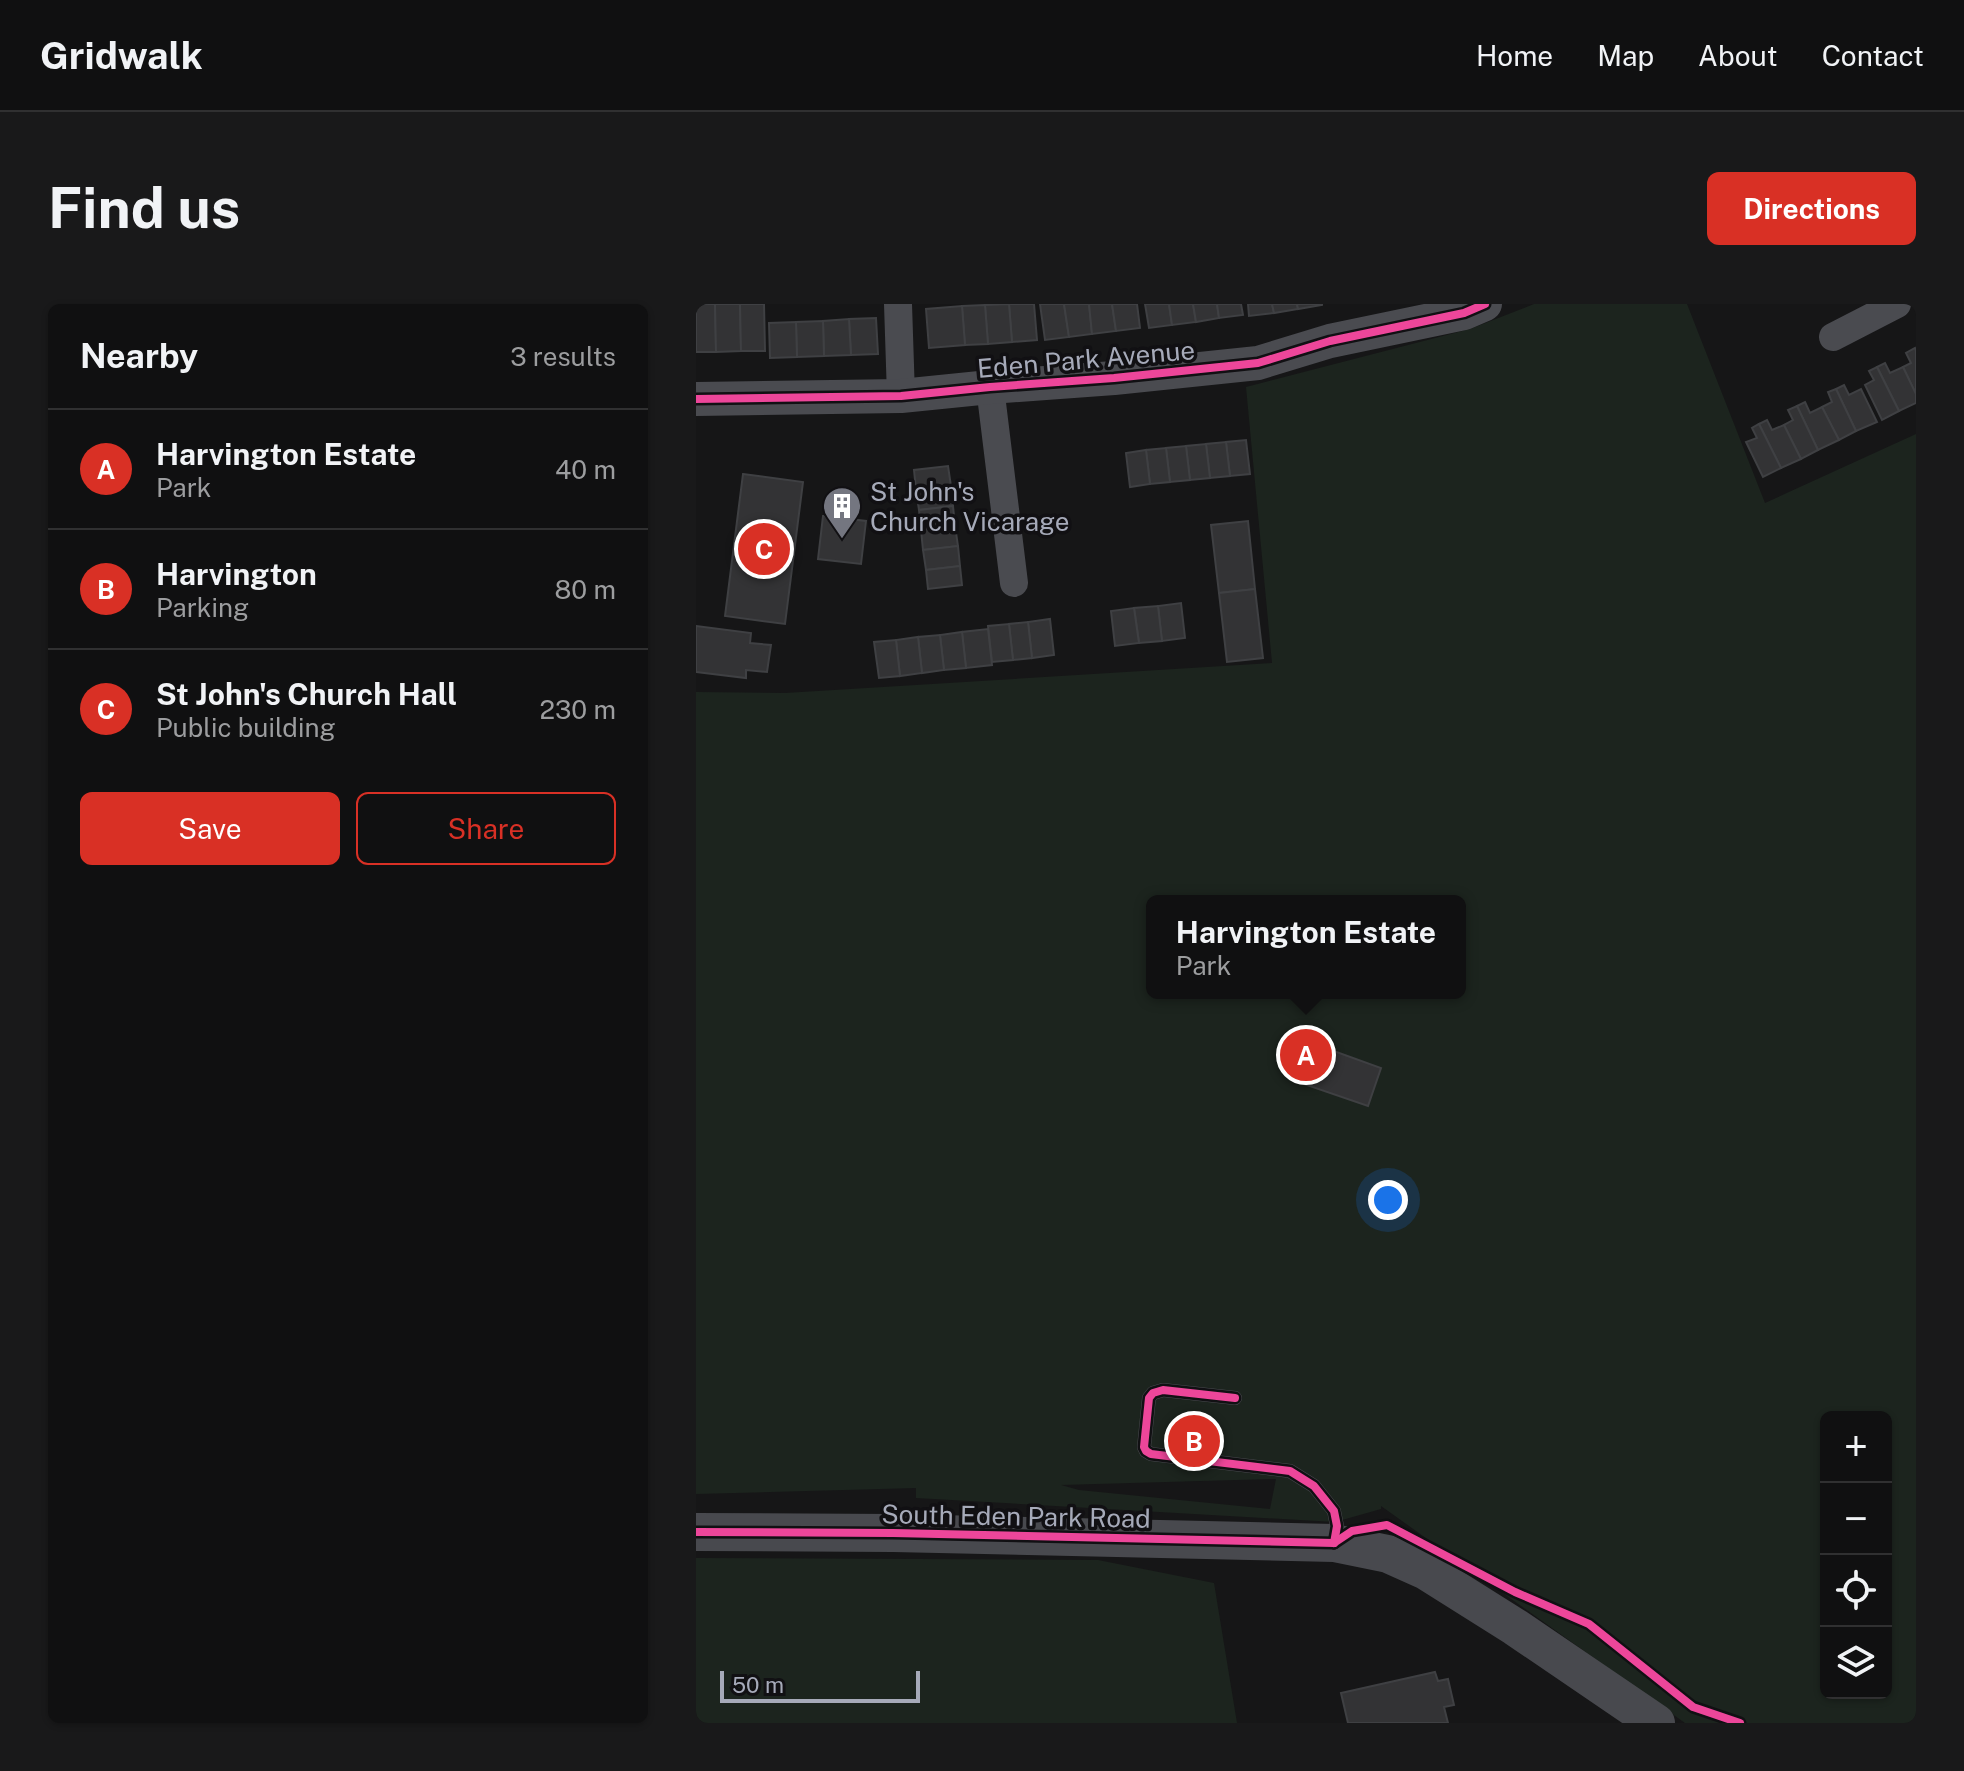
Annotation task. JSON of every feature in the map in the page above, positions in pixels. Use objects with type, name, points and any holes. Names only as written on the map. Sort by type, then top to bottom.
[{"type":"main road","name":"South Eden Park Road","points":[[696,1532],[908,1533],[1334,1543],[1365,1548],[1388,1554],[1426,1571],[1656,1723]]},
{"type":"street","points":[[898,304],[901,396]]},
{"type":"street","points":[[1833,337],[1897,304]]},
{"type":"street","name":"Eden Park Avenue","points":[[696,399],[901,396],[1258,363],[1330,341],[1472,307]]},
{"type":"street","points":[[990,387],[1014,583]]},
{"type":"lane","points":[[1235,1398],[1163,1390],[1153,1393],[1148,1403],[1146,1451],[1290,1471],[1314,1486],[1334,1511],[1337,1526],[1334,1543]]},
{"type":"shaded area","points":[[1534,304],[1687,304],[1765,503],[1916,434],[1916,1723],[1685,1723],[1381,1506],[1381,1509],[1335,1522],[916,1498],[916,1488],[696,1494],[696,692],[785,693],[1272,663],[1246,387],[1470,329]],"holes":[[[1276,1479],[1270,1509],[1079,1490],[1061,1485]]]},
{"type":"shaded area","points":[[696,1558],[1098,1560],[1214,1583],[1237,1723],[696,1723]]},
{"type":"building","points":[[696,304],[715,304],[716,352],[696,352]]},
{"type":"building","points":[[715,304],[740,304],[741,351],[716,352]]},
{"type":"building","points":[[740,304],[764,304],[765,351],[741,351]]},
{"type":"building","points":[[1009,304],[1034,304],[1037,340],[1012,342]]},
{"type":"building","points":[[1009,304],[1012,342],[988,344],[985,305]]},
{"type":"building","points":[[1040,304],[1064,304],[1069,337],[1045,340]]},
{"type":"building","points":[[1064,304],[1089,304],[1092,334],[1069,337]]},
{"type":"building","points":[[1089,304],[1112,304],[1116,331],[1092,334]]},
{"type":"building","points":[[1112,304],[1137,304],[1140,328],[1116,331]]},
{"type":"building","points":[[1145,304],[1169,304],[1172,325],[1149,328]]},
{"type":"building","points":[[1169,304],[1193,304],[1196,322],[1172,325]]},
{"type":"building","points":[[1193,304],[1217,304],[1219,318],[1196,322]]},
{"type":"building","points":[[1217,304],[1241,304],[1243,315],[1219,318]]},
{"type":"building","points":[[1248,304],[1272,304],[1274,313],[1249,316]]},
{"type":"building","points":[[1272,304],[1297,304],[1298,309],[1274,313]]},
{"type":"building","points":[[1297,304],[1322,304],[1322,305],[1298,309]]},
{"type":"building","points":[[985,305],[988,344],[965,345],[962,306]]},
{"type":"building","points":[[962,306],[965,345],[929,348],[926,309]]},
{"type":"building","points":[[876,318],[878,354],[851,355],[849,319]]},
{"type":"building","points":[[849,319],[851,355],[824,356],[823,321]]},
{"type":"building","points":[[823,321],[824,356],[797,357],[796,322]]},
{"type":"building","points":[[796,322],[797,357],[770,358],[769,323]]},
{"type":"building","points":[[1915,348],[1916,394],[1903,367],[1911,363],[1906,353]]},
{"type":"building","points":[[1885,363],[1890,373],[1903,367],[1916,394],[1916,403],[1899,411],[1877,367]]},
{"type":"building","points":[[1877,367],[1899,411],[1882,420],[1865,385],[1874,380],[1869,371]]},
{"type":"building","points":[[1844,385],[1849,395],[1861,389],[1877,422],[1856,431],[1836,389]]},
{"type":"building","points":[[1836,389],[1856,431],[1839,440],[1822,407],[1832,402],[1828,392]]},
{"type":"building","points":[[1805,402],[1810,413],[1822,407],[1839,440],[1818,450],[1797,406]]},
{"type":"building","points":[[1797,406],[1818,450],[1801,459],[1784,425],[1793,420],[1788,410]]},
{"type":"building","points":[[1767,420],[1772,430],[1784,425],[1801,459],[1781,468],[1759,424]]},
{"type":"building","points":[[1759,424],[1781,468],[1763,477],[1746,442],[1757,438],[1752,428]]},
{"type":"building","points":[[1246,440],[1250,474],[1230,476],[1226,442]]},
{"type":"building","points":[[1226,442],[1230,476],[1210,478],[1206,444]]},
{"type":"building","points":[[1206,444],[1210,478],[1190,480],[1186,446]]},
{"type":"building","points":[[1186,446],[1190,480],[1170,482],[1166,448]]},
{"type":"building","points":[[1166,448],[1170,482],[1150,484],[1146,450]]},
{"type":"building","points":[[1146,450],[1150,484],[1130,487],[1126,453]]},
{"type":"building","points":[[948,466],[951,486],[916,490],[914,470]]},
{"type":"building","points":[[743,474],[803,482],[785,624],[725,616]]},
{"type":"building","points":[[951,486],[953,506],[919,510],[916,490]]},
{"type":"building","points":[[953,506],[955,526],[921,530],[919,510]]},
{"type":"building","name":"St John's Church Vicarage","points":[[823,516],[866,521],[861,564],[818,559]]},
{"type":"building","points":[[1248,521],[1255,589],[1219,593],[1211,525]]},
{"type":"building","points":[[955,526],[958,546],[923,550],[921,530]]},
{"type":"building","points":[[958,546],[960,566],[926,570],[923,550]]},
{"type":"building","points":[[960,566],[962,585],[928,589],[926,570]]},
{"type":"building","points":[[1255,589],[1263,658],[1227,662],[1219,593]]},
{"type":"building","points":[[1181,603],[1185,638],[1162,641],[1158,606]]},
{"type":"building","points":[[1158,606],[1162,641],[1139,643],[1134,608]]},
{"type":"building","points":[[1134,608],[1139,643],[1115,646],[1111,611]]},
{"type":"building","points":[[1050,619],[1054,655],[1032,658],[1028,622]]},
{"type":"building","points":[[1028,622],[1032,658],[1013,660],[1009,624]]},
{"type":"building","points":[[1009,624],[1013,660],[992,662],[988,626]]},
{"type":"building","points":[[696,626],[751,633],[750,643],[771,645],[767,672],[746,670],[746,678],[696,672]]},
{"type":"building","points":[[988,629],[992,665],[966,668],[962,632]]},
{"type":"building","points":[[962,632],[966,668],[944,670],[940,635]]},
{"type":"building","points":[[940,635],[944,670],[922,673],[918,637]]},
{"type":"building","points":[[918,637],[922,673],[900,676],[896,640]]},
{"type":"building","points":[[896,640],[900,676],[879,678],[874,642]]},
{"type":"building","points":[[1306,1041],[1381,1068],[1368,1106],[1292,1080]]},
{"type":"building","points":[[1435,1672],[1438,1681],[1448,1679],[1454,1705],[1444,1707],[1448,1723],[1348,1723],[1341,1693]]},
{"type":"cycle path","points":[[696,399],[901,396],[1258,363],[1330,341],[1464,313],[1485,304]]},
{"type":"cycle path","points":[[1235,1398],[1163,1390],[1153,1393],[1149,1398],[1146,1451],[1290,1471],[1314,1486],[1334,1511],[1337,1526],[1334,1543]]},
{"type":"cycle path","points":[[1334,1543],[1352,1531],[1387,1525],[1515,1592],[1589,1624],[1693,1707],[1740,1723]]},
{"type":"cycle path","points":[[696,1532],[1334,1543]]},
{"type":"place","name":"St John's Church Vicarage","points":[[842,540]]},
{"type":"place","name":"St John's Church Hall","points":[[764,549]]},
{"type":"place","name":"Harvington Estate","points":[[1306,1055]]},
{"type":"place","name":"Harvington","points":[[1194,1441]]}]
